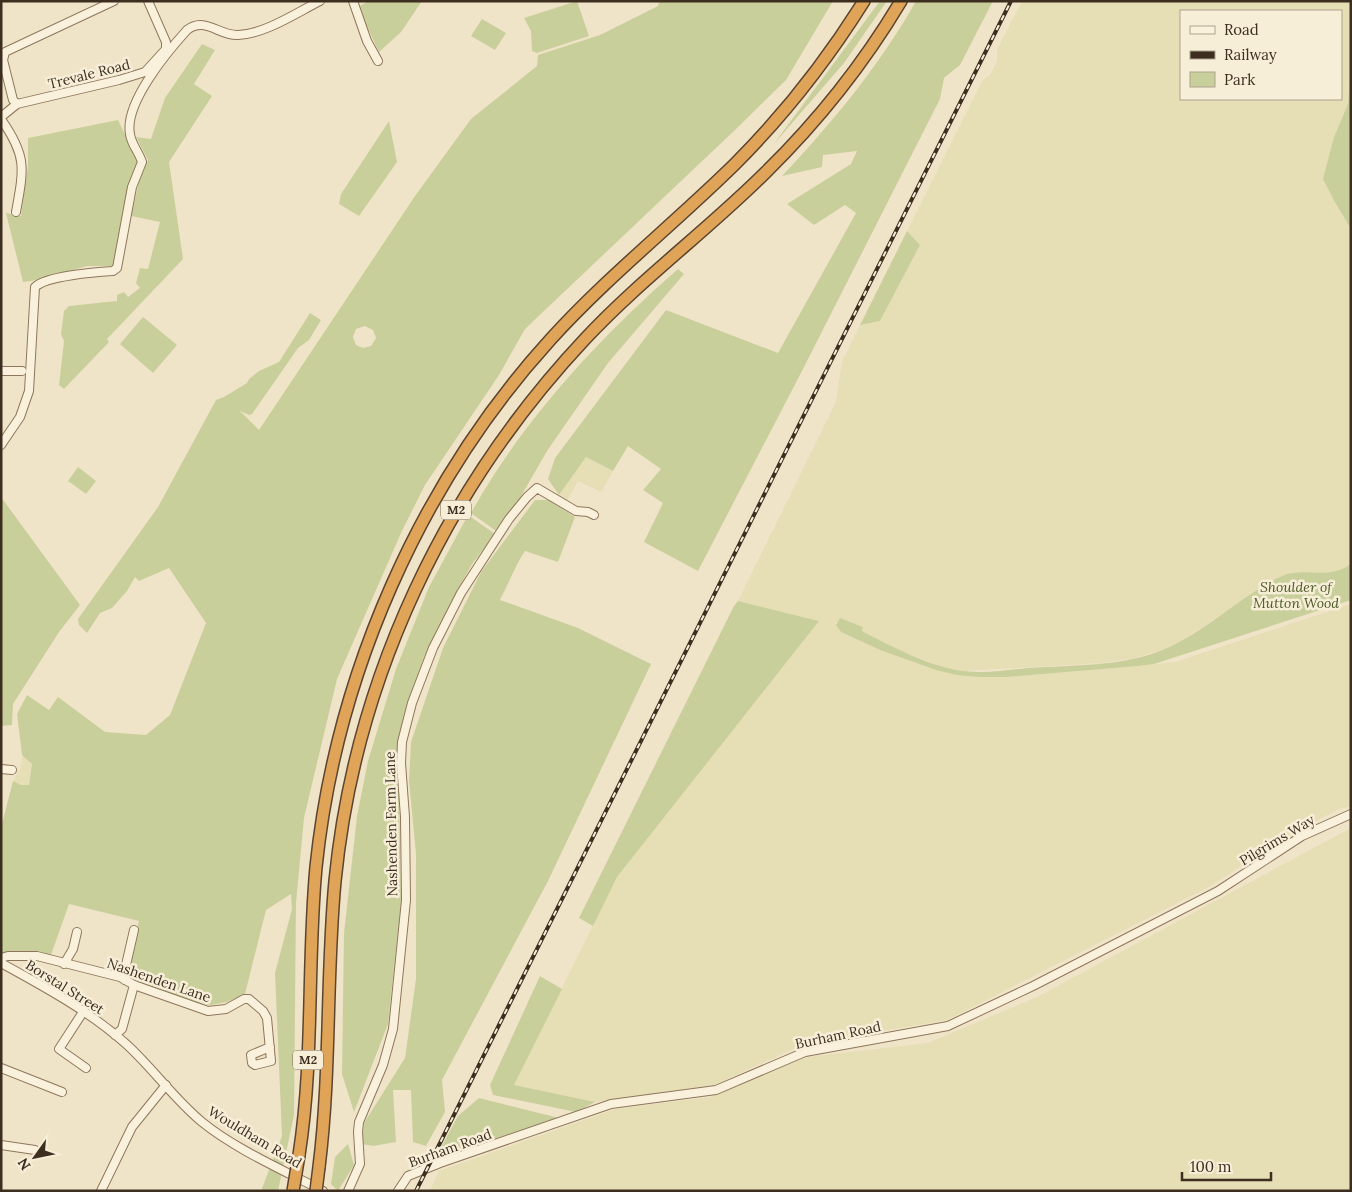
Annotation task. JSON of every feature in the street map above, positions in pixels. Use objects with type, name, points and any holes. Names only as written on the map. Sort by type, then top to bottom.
[{"type":"highway","name":"M2","points":[[293,1191],[299,1155],[308,1070],[313,905],[328,792],[338,742],[365,653],[392,586],[416,535],[468,447],[488,417],[531,362],[587,301],[761,137],[804,88],[864,1]]},
{"type":"highway","name":"M2","points":[[316,1191],[324,1131],[335,879],[344,812],[372,700],[391,645],[423,572],[478,474],[516,420],[552,376],[607,316],[737,199],[800,138],[862,61],[901,1]]},
{"type":"street","points":[[17,104],[13,100],[3,60],[5,52],[114,1]]},
{"type":"street","name":"Trevale Road","points":[[1,118],[17,104],[146,72],[166,49],[166,42],[148,1]]},
{"type":"street","points":[[1,445],[20,416],[29,391],[35,287],[46,280],[88,272],[113,271],[117,268],[132,187],[142,162],[131,138],[130,122],[140,96],[157,65],[187,30],[194,26],[205,25],[232,35],[258,32],[320,1]]},
{"type":"street","points":[[353,1],[367,41],[378,61]]},
{"type":"street","points":[[1,118],[12,132],[20,152],[22,177],[16,212]]},
{"type":"street","points":[[1,371],[22,371]]},
{"type":"street","name":"Nashenden Farm Lane","points":[[348,1191],[360,1164],[359,1122],[383,1065],[393,1029],[406,900],[405,817],[401,784],[401,756],[405,727],[418,686],[432,648],[461,593],[509,519],[536,488],[576,511],[588,512],[594,515]]},
{"type":"street","points":[[1,769],[12,770]]},
{"type":"street","name":"Pilgrims Way","points":[[1218,891],[1302,836],[1351,814]]},
{"type":"street","name":"Burham Road","points":[[398,1191],[408,1176],[440,1163],[611,1104],[716,1090],[805,1052],[948,1026],[1033,986],[1218,891]]},
{"type":"street","points":[[125,980],[134,930]]},
{"type":"street","points":[[64,964],[73,949],[77,932]]},
{"type":"street","name":"Nashenden Lane","points":[[1,958],[8,956],[37,956],[120,977],[134,986],[202,1009],[214,1011],[226,1010],[244,999],[248,999],[263,1011],[267,1018],[270,1047]]},
{"type":"street","name":"Borstal Street","points":[[1,963],[83,1012],[115,1035]]},
{"type":"street","points":[[115,1035],[122,1029],[134,986]]},
{"type":"street","points":[[83,1012],[59,1048],[86,1068]]},
{"type":"street","name":"Wouldham Road","points":[[115,1035],[138,1055],[192,1112],[210,1128],[261,1159],[323,1191]]},
{"type":"street","points":[[1,1068],[62,1092]]},
{"type":"street","points":[[101,1191],[132,1127],[166,1084]]},
{"type":"street","points":[[1,1145],[35,1150]]},
{"type":"shaded area","points":[[1022,1],[1351,1],[1351,67],[1348,104],[1334,137],[1336,206],[1351,229],[1351,562],[1340,572],[1291,573],[1272,581],[1183,640],[1164,649],[1135,658],[1102,663],[964,671],[945,668],[899,650],[862,631],[863,627],[840,618],[835,623],[841,632],[880,650],[936,670],[1007,677],[1175,662],[1351,604],[1351,806],[1339,809],[1289,835],[1209,887],[947,1020],[804,1044],[714,1085],[595,1102],[514,1085],[617,877],[819,621],[738,601],[836,402],[842,362],[860,325],[880,321],[920,245],[907,231],[982,81],[990,75],[997,61],[997,50]]},
{"type":"shaded area","points":[[586,457],[613,471],[601,492],[578,481],[566,502],[559,495]]},
{"type":"shaded area","points":[[23,754],[32,764],[29,785],[21,785],[13,781],[20,769]]},
{"type":"shaded area","points":[[1351,828],[1351,1191],[430,1191],[439,1171],[615,1109],[710,1097],[807,1057],[928,1043],[1037,997]]},
{"type":"green space","points":[[369,1],[422,1],[401,32],[379,52],[358,7]]},
{"type":"green space","points":[[577,1],[589,36],[537,53],[532,51],[531,31],[524,18]]},
{"type":"green space","points":[[659,1],[833,1],[786,80],[525,329],[499,375],[425,485],[401,533],[337,679],[304,818],[296,903],[294,1115],[278,1191],[261,1191],[282,1136],[275,973],[292,909],[291,894],[266,910],[245,994],[227,1002],[211,1005],[186,1001],[141,983],[126,970],[139,921],[69,904],[51,955],[38,951],[1,954],[1,828],[13,781],[21,785],[29,785],[32,764],[22,755],[17,714],[27,695],[49,710],[58,697],[105,732],[146,735],[170,715],[206,623],[169,568],[139,581],[135,577],[127,591],[112,608],[100,613],[87,633],[79,625],[78,619],[158,507],[216,400],[247,383],[259,371],[279,362],[310,313],[321,320],[309,340],[298,348],[252,414],[249,415],[240,411],[259,430],[415,196],[471,119],[537,66],[538,55],[600,35],[658,6]],"holes":[[[365,326],[373,330],[376,338],[371,346],[363,348],[356,345],[353,337],[356,329]]]},
{"type":"green space","points":[[880,1],[887,1],[844,63],[773,145]]},
{"type":"green space","points":[[916,1],[993,1],[960,65],[944,78],[940,99],[698,571],[644,542],[663,503],[643,490],[661,469],[628,446],[613,471],[586,457],[559,495],[548,479],[555,458],[666,310],[778,353],[856,213],[845,205],[814,225],[787,204],[851,164],[857,151],[823,155],[822,167],[782,176],[819,135],[871,71]]},
{"type":"green space","points":[[482,19],[506,33],[495,50],[471,36]]},
{"type":"green space","points":[[202,44],[215,50],[194,84],[212,96],[169,162],[183,259],[107,339],[109,342],[64,389],[59,385],[64,341],[61,334],[64,311],[69,306],[117,301],[117,295],[124,292],[128,297],[140,288],[136,283],[140,268],[148,269],[160,222],[131,216],[139,182],[148,160],[136,137],[151,139],[165,98]]},
{"type":"green space","points":[[1351,68],[1351,229],[1323,179],[1334,137],[1348,104]]},
{"type":"green space","points":[[118,120],[138,162],[126,197],[115,266],[87,266],[38,280],[23,282],[6,213],[21,216],[28,166],[28,138]]},
{"type":"green space","points":[[389,121],[397,162],[359,216],[339,204],[341,194]]},
{"type":"green space","points":[[907,231],[920,245],[880,321],[860,325]]},
{"type":"green space","points":[[678,269],[684,274],[608,363],[547,451],[520,498],[496,531],[471,513],[491,479],[514,446],[564,382],[620,323]]},
{"type":"green space","points":[[143,317],[177,345],[153,373],[120,344]]},
{"type":"green space","points":[[78,467],[96,481],[86,494],[68,481]]},
{"type":"green space","points":[[1,497],[80,605],[59,632],[13,704],[12,725],[1,726]]},
{"type":"green space","points":[[535,500],[548,500],[575,517],[558,562],[525,551],[500,600],[578,628],[651,664],[548,881],[442,1080],[445,1112],[426,1146],[413,1142],[411,1090],[393,1090],[396,1142],[373,1146],[362,1144],[364,1123],[405,1058],[416,979],[416,854],[409,781],[411,742],[443,648],[481,572]]},
{"type":"green space","points":[[468,515],[495,534],[472,564],[455,595],[424,657],[405,711],[398,742],[401,903],[388,1024],[354,1112],[342,1074],[344,933],[357,816],[368,761],[396,669],[429,587]]},
{"type":"green space","name":"Shoulder of Mutton Wood","points":[[1351,563],[1351,600],[1154,664],[1138,666],[1007,677],[957,675],[936,670],[880,650],[841,632],[836,625],[840,618],[863,627],[862,631],[912,656],[939,666],[964,671],[988,672],[1116,662],[1151,654],[1181,641],[1259,589],[1282,576],[1300,572],[1331,572],[1345,568]]},
{"type":"green space","points":[[738,601],[819,621],[617,877],[593,926],[579,918]]},
{"type":"green space","points":[[540,976],[562,989],[514,1085],[595,1102],[576,1112],[493,1095],[490,1085]]},
{"type":"green space","points":[[479,1098],[559,1118],[435,1158],[458,1116]]},
{"type":"green space","points":[[348,1144],[354,1165],[338,1191],[331,1184],[335,1157]]},
{"type":"railway","points":[[416,1191],[1011,1]]}]
